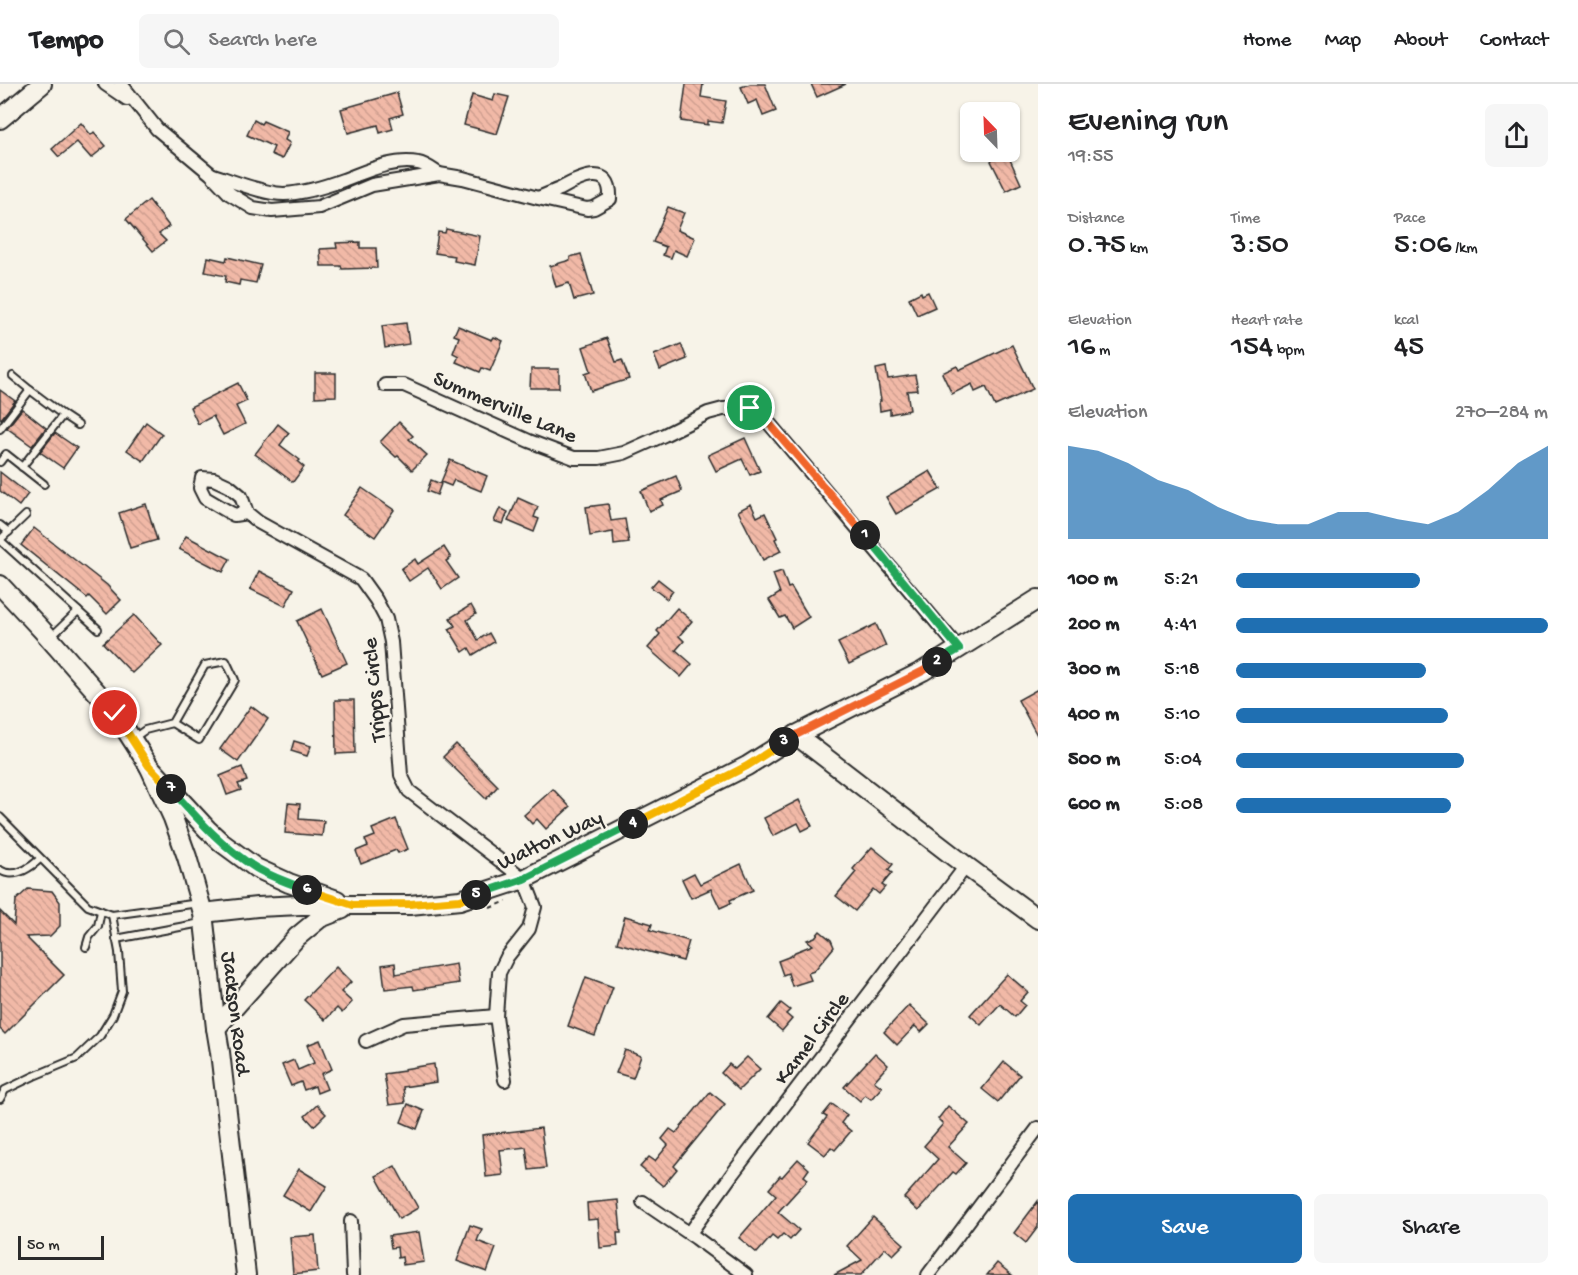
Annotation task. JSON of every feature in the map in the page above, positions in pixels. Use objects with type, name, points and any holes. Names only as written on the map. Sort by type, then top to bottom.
[{"type":"main road","points":[[0,119],[42,84]]},
{"type":"main road","points":[[0,585],[115,713],[149,766],[222,843],[256,868],[289,883],[353,905]]},
{"type":"main road","name":"Walton Way","points":[[202,913],[290,906],[410,904],[460,900],[524,879],[747,766],[796,735],[923,671],[1038,599]]},
{"type":"main road","points":[[796,735],[1038,919]]},
{"type":"main road","name":"Jackson Road","points":[[149,766],[173,818],[202,913],[246,1275]]},
{"type":"main road","points":[[216,1028],[297,937],[320,918],[353,905]]},
{"type":"street","points":[[105,84],[138,106]]},
{"type":"street","points":[[121,84],[157,129],[211,174],[230,194],[253,208],[272,211],[319,207],[372,185],[438,174],[463,178],[537,198],[587,209],[610,199],[610,191],[607,182],[602,177],[593,176],[537,198]]},
{"type":"street","points":[[211,174],[283,194],[312,190],[345,180],[375,167],[399,163],[419,163],[438,174]]},
{"type":"street","name":"Summerville Lane","points":[[385,385],[404,385],[529,441],[574,458],[599,458],[624,453],[708,413],[723,409],[750,408],[768,422],[959,649]]},
{"type":"street","name":"Tripps Circle","points":[[247,513],[258,522],[361,579],[386,619],[391,642],[401,775],[409,790],[524,879]]},
{"type":"street","name":"Kamel Circle","points":[[690,1233],[966,866]]},
{"type":"street","points":[[505,1080],[496,1016],[499,973],[507,957],[529,928],[535,907],[524,879]]},
{"type":"street","points":[[366,1041],[404,1024],[496,1016]]},
{"type":"street","points":[[928,1275],[1038,1128]]},
{"type":"street","points":[[643,1202],[690,1233],[746,1275]]},
{"type":"street","points":[[351,1221],[353,1275]]},
{"type":"lane","points":[[13,376],[78,425]]},
{"type":"lane","points":[[0,429],[30,390]]},
{"type":"lane","points":[[22,467],[63,414]]},
{"type":"lane","points":[[0,449],[44,484]]},
{"type":"lane","points":[[0,462],[6,454]]},
{"type":"lane","points":[[26,515],[0,540],[98,629]]},
{"type":"lane","points":[[0,525],[9,532]]},
{"type":"lane","points":[[49,638],[78,611]]},
{"type":"lane","points":[[131,739],[146,730],[172,723],[205,665],[226,661],[235,680],[198,740],[172,723]]},
{"type":"lane","points":[[1,820],[88,906],[112,915],[202,913]]},
{"type":"lane","points":[[0,870],[12,873],[22,871],[40,859]]},
{"type":"lane","points":[[86,947],[89,937],[98,926],[101,911]]},
{"type":"lane","points":[[116,939],[202,913]]},
{"type":"lane","points":[[0,1099],[5,1090],[76,1058],[100,1036],[113,1015],[122,991],[112,915]]},
{"type":"building","points":[[686,84],[703,84],[701,97],[726,101],[722,123],[708,121],[708,125],[681,121]]},
{"type":"building","points":[[750,84],[765,84],[776,111],[763,116],[757,100],[748,104],[741,87]]},
{"type":"building","points":[[811,84],[846,84],[817,97]]},
{"type":"building","points":[[397,93],[403,114],[390,118],[393,129],[380,133],[378,125],[348,133],[341,109]]},
{"type":"building","points":[[495,94],[509,97],[497,134],[464,125],[472,95],[493,101]]},
{"type":"building","points":[[254,120],[261,124],[263,121],[288,132],[285,140],[290,143],[282,159],[271,154],[274,147],[247,135]]},
{"type":"building","points":[[81,123],[91,135],[94,132],[106,146],[91,158],[77,142],[59,157],[52,149]]},
{"type":"building","points":[[992,162],[1011,162],[1021,184],[1006,191]]},
{"type":"building","points":[[149,200],[169,226],[159,234],[166,241],[153,251],[126,219]]},
{"type":"building","points":[[668,207],[684,213],[677,230],[695,238],[687,256],[674,250],[671,258],[663,255],[666,247],[653,242]]},
{"type":"building","points":[[446,229],[480,236],[475,265],[454,261],[455,256],[435,253],[438,232],[445,233]]},
{"type":"building","points":[[360,242],[360,248],[376,248],[377,268],[342,269],[341,266],[321,266],[320,249],[337,248],[336,243]]},
{"type":"building","points":[[581,254],[593,295],[574,300],[569,283],[556,287],[550,266]]},
{"type":"building","points":[[208,257],[226,261],[227,257],[261,265],[256,283],[240,280],[239,285],[225,282],[226,276],[205,272]]},
{"type":"building","points":[[921,292],[922,295],[928,292],[935,307],[917,315],[909,298]]},
{"type":"building","points":[[406,323],[409,344],[385,348],[382,326]]},
{"type":"building","points":[[458,326],[492,340],[494,337],[503,341],[490,371],[482,368],[480,372],[456,362],[459,356],[453,353],[459,337],[454,335]]},
{"type":"building","points":[[607,338],[616,362],[622,360],[629,379],[591,391],[585,373],[591,371],[583,347]]},
{"type":"building","points":[[681,344],[687,359],[660,370],[654,355]]},
{"type":"building","points":[[1012,345],[1033,389],[995,406],[986,387],[975,392],[972,384],[952,394],[942,373],[957,366],[959,370]]},
{"type":"building","points":[[886,367],[888,379],[915,375],[918,390],[907,391],[910,410],[890,414],[890,409],[880,411],[879,401],[881,401],[876,369]]},
{"type":"building","points":[[531,369],[559,369],[559,388],[530,388]]},
{"type":"building","points":[[315,373],[336,373],[336,396],[315,397]]},
{"type":"building","points":[[238,383],[247,401],[236,406],[245,424],[223,435],[213,416],[198,424],[190,407]]},
{"type":"building","points":[[0,390],[15,401],[1,419],[0,418]]},
{"type":"building","points":[[22,409],[46,428],[32,446],[7,428]]},
{"type":"building","points":[[146,422],[162,434],[143,461],[127,450]]},
{"type":"building","points":[[399,422],[413,436],[409,439],[427,455],[412,470],[380,442]]},
{"type":"building","points":[[278,424],[289,433],[280,445],[300,460],[298,462],[304,467],[293,482],[255,454]]},
{"type":"building","points":[[55,433],[77,448],[63,468],[40,452]]},
{"type":"building","points":[[745,438],[760,471],[750,475],[742,459],[716,471],[708,455]]},
{"type":"building","points":[[450,460],[487,476],[481,491],[454,480],[451,486],[441,482]]},
{"type":"building","points":[[930,471],[941,489],[896,514],[886,497]]},
{"type":"building","points":[[0,472],[28,494],[19,506],[0,491]]},
{"type":"building","points":[[676,476],[682,491],[661,500],[663,505],[649,511],[641,491]]},
{"type":"building","points":[[431,480],[441,484],[437,495],[427,491]]},
{"type":"building","points":[[362,488],[394,510],[375,537],[343,515]]},
{"type":"building","points":[[518,498],[538,507],[534,517],[539,519],[534,532],[508,521]]},
{"type":"building","points":[[146,504],[157,540],[130,548],[119,513]]},
{"type":"building","points":[[608,504],[611,521],[625,519],[629,543],[614,545],[613,532],[590,536],[586,507]]},
{"type":"building","points":[[751,504],[757,517],[765,513],[781,551],[763,560],[738,511]]},
{"type":"building","points":[[500,508],[508,512],[503,524],[494,521]]},
{"type":"building","points":[[34,528],[107,585],[121,600],[107,614],[89,596],[87,598],[21,545]]},
{"type":"building","points":[[186,536],[230,559],[223,572],[179,549]]},
{"type":"building","points":[[444,547],[451,558],[446,561],[458,578],[442,589],[428,568],[409,581],[401,569],[415,559],[418,564]]},
{"type":"building","points":[[259,571],[294,589],[285,606],[250,589]]},
{"type":"building","points":[[782,571],[788,588],[791,587],[809,617],[792,628],[785,616],[780,618],[769,600],[780,593],[773,574]]},
{"type":"building","points":[[658,579],[673,591],[667,599],[651,587]]},
{"type":"building","points":[[471,605],[476,614],[467,620],[478,640],[489,633],[494,642],[473,655],[469,648],[463,652],[449,629],[455,626],[450,618]]},
{"type":"building","points":[[677,608],[692,621],[679,636],[684,641],[676,650],[692,664],[681,677],[648,648],[660,634],[657,631]]},
{"type":"building","points":[[322,609],[347,663],[322,674],[297,621]]},
{"type":"building","points":[[134,615],[162,645],[132,673],[103,643]]},
{"type":"building","points":[[876,624],[886,646],[849,664],[838,643]]},
{"type":"building","points":[[1038,689],[1038,737],[1018,700]]},
{"type":"building","points":[[335,700],[354,700],[355,753],[336,754]]},
{"type":"building","points":[[251,706],[268,719],[238,762],[220,749]]},
{"type":"building","points":[[294,741],[311,746],[307,756],[291,751]]},
{"type":"building","points":[[456,744],[498,786],[486,799],[443,757]]},
{"type":"building","points":[[242,767],[247,781],[238,784],[241,790],[227,795],[220,776]]},
{"type":"building","points":[[553,789],[570,807],[546,829],[537,819],[532,824],[524,815]]},
{"type":"building","points":[[799,800],[812,826],[802,831],[798,823],[773,836],[764,818]]},
{"type":"building","points":[[288,803],[300,804],[299,819],[324,821],[322,836],[285,833]]},
{"type":"building","points":[[396,819],[408,849],[398,853],[396,850],[361,864],[356,851],[368,846],[365,840],[375,836],[372,829]]},
{"type":"building","points":[[872,847],[893,864],[888,870],[892,873],[882,885],[885,887],[879,894],[873,889],[855,911],[836,896],[856,872],[853,869]]},
{"type":"building","points":[[741,864],[753,890],[730,900],[731,903],[720,908],[711,889],[691,898],[682,879],[694,873],[700,884]]},
{"type":"building","points":[[28,889],[52,891],[60,902],[60,926],[50,936],[26,937],[64,975],[5,1034],[0,1029],[0,911],[14,925],[16,900]]},
{"type":"building","points":[[625,916],[652,924],[650,930],[689,941],[683,961],[617,943]]},
{"type":"building","points":[[820,931],[831,940],[834,947],[814,971],[808,973],[811,980],[792,986],[788,973],[783,975],[778,961],[813,945],[807,940],[815,937]]},
{"type":"building","points":[[395,963],[396,974],[456,964],[459,983],[414,990],[413,986],[385,989],[382,965]]},
{"type":"building","points":[[336,967],[351,982],[341,992],[352,1002],[342,1013],[337,1008],[325,1020],[304,1000]]},
{"type":"building","points":[[1007,974],[1028,992],[1020,1001],[1025,1005],[1015,1017],[1000,1004],[981,1025],[970,1015]]},
{"type":"building","points":[[586,977],[613,987],[595,1036],[568,1026]]},
{"type":"building","points":[[781,1003],[790,1010],[786,1014],[792,1019],[782,1031],[768,1019]]},
{"type":"building","points":[[909,1005],[929,1024],[921,1032],[915,1026],[897,1045],[884,1032]]},
{"type":"building","points":[[320,1040],[332,1069],[321,1074],[327,1089],[317,1093],[315,1086],[304,1090],[301,1082],[291,1086],[282,1065],[294,1060],[298,1070],[314,1063],[307,1045]]},
{"type":"building","points":[[625,1050],[641,1056],[633,1078],[616,1073]]},
{"type":"building","points":[[875,1053],[888,1065],[874,1081],[882,1087],[871,1099],[865,1095],[860,1101],[844,1087]]},
{"type":"building","points":[[747,1057],[760,1069],[739,1090],[721,1073],[729,1064],[735,1069]]},
{"type":"building","points":[[1004,1062],[1020,1075],[998,1102],[982,1089]]},
{"type":"building","points":[[434,1064],[436,1082],[403,1087],[405,1103],[389,1105],[384,1074]]},
{"type":"building","points":[[710,1092],[725,1104],[674,1166],[677,1169],[663,1186],[640,1167],[649,1157],[655,1161],[668,1145],[662,1139],[670,1129],[676,1133]]},
{"type":"building","points":[[408,1104],[424,1111],[417,1129],[401,1122]]},
{"type":"building","points":[[832,1104],[847,1115],[841,1123],[851,1131],[835,1150],[831,1147],[825,1155],[808,1142],[827,1117],[823,1115]]},
{"type":"building","points":[[317,1105],[326,1114],[314,1126],[305,1116]]},
{"type":"building","points":[[948,1106],[969,1124],[948,1147],[966,1163],[956,1174],[953,1172],[918,1211],[904,1198],[938,1159],[924,1146],[943,1124],[938,1119]]},
{"type":"building","points":[[541,1128],[546,1168],[529,1170],[526,1147],[500,1150],[503,1175],[486,1177],[482,1135]]},
{"type":"building","points":[[798,1159],[809,1169],[804,1176],[808,1179],[778,1212],[799,1230],[790,1240],[783,1234],[777,1240],[772,1236],[757,1253],[739,1238],[776,1195],[769,1189]]},
{"type":"building","points":[[395,1166],[418,1208],[399,1219],[376,1176]]},
{"type":"building","points":[[299,1169],[327,1186],[311,1212],[283,1195]]},
{"type":"building","points":[[618,1200],[621,1233],[617,1233],[618,1246],[600,1248],[598,1219],[588,1220],[587,1203]]},
{"type":"building","points":[[1038,1201],[1038,1227],[1026,1243],[1014,1233]]},
{"type":"building","points":[[873,1217],[904,1244],[893,1255],[885,1248],[861,1275],[834,1275],[862,1260],[847,1246]]},
{"type":"building","points":[[470,1225],[482,1229],[477,1241],[496,1248],[487,1272],[457,1261]]},
{"type":"building","points":[[419,1232],[424,1262],[403,1265],[402,1257],[398,1258],[397,1247],[391,1248],[389,1236]]},
{"type":"building","points":[[315,1235],[318,1271],[293,1274],[290,1237]]},
{"type":"building","points":[[997,1263],[1012,1275],[987,1275]]},
{"type":"route","points":[[115,713],[149,766],[207,829],[256,868],[289,883],[353,905],[460,900],[524,879],[747,766],[796,735],[923,671],[959,649],[768,422],[750,408]]}]
